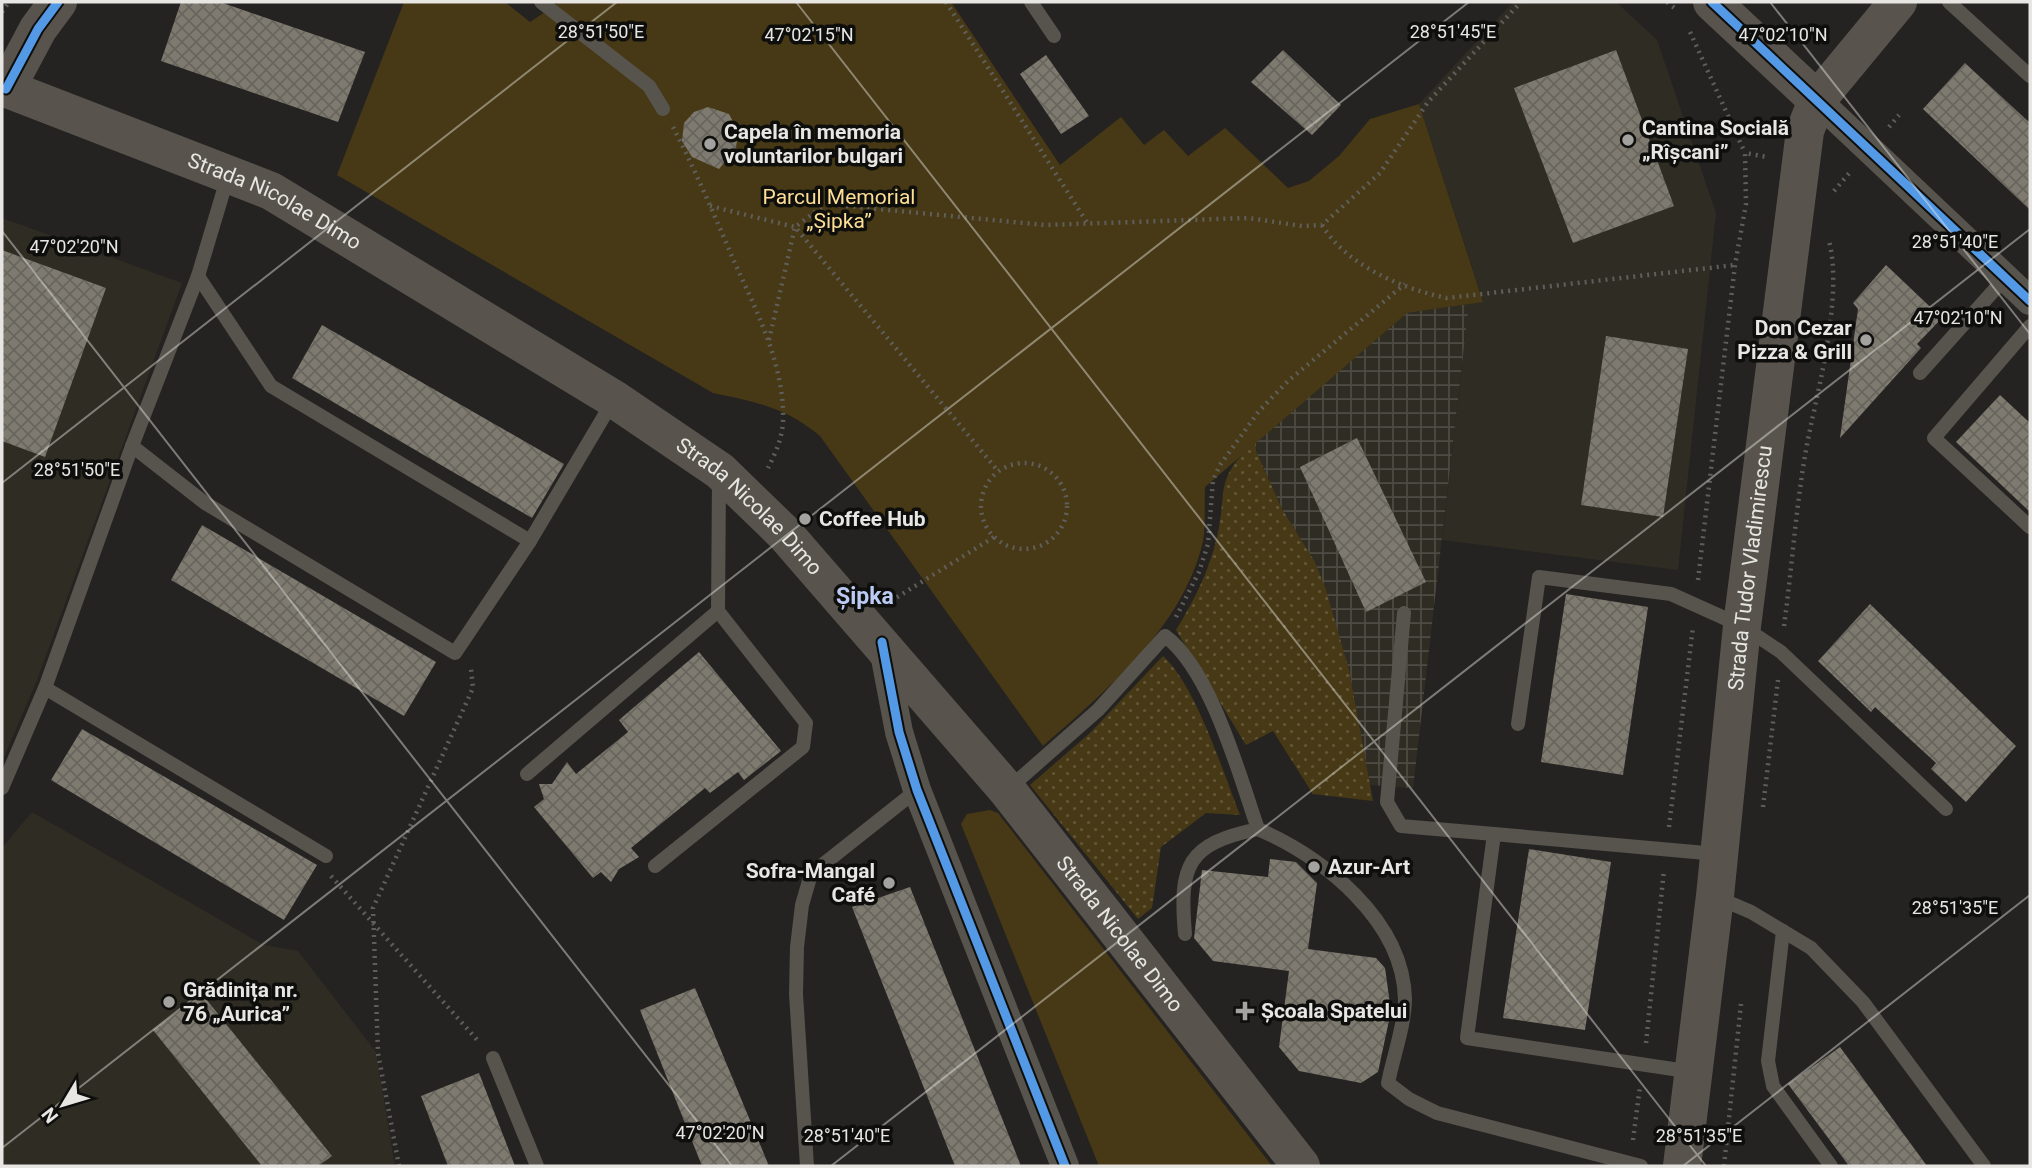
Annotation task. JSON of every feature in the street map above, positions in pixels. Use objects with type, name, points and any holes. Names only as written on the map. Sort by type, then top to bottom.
[{"type":"main road","points":[[4,88],[38,29],[58,2]]},
{"type":"main road","name":"Strada Tudor Vladimirescu","points":[[1682,1166],[1715,896],[1742,626],[1805,131],[1817,100],[1898,2]]},
{"type":"main road","points":[[1693,13],[1817,100]]},
{"type":"main road","name":"Strada Nicolae Dimo","points":[[4,88],[229,172],[271,191],[614,398],[720,471],[751,500],[872,631],[1007,790],[1301,1166]]},
{"type":"street","points":[[1817,100],[2030,302]]},
{"type":"street","points":[[872,631],[917,790],[1065,1166]]},
{"type":"lane","points":[[541,2],[649,86],[663,109]]},
{"type":"lane","points":[[1031,2],[1054,36]]},
{"type":"lane","points":[[1950,2],[2030,76]]},
{"type":"lane","points":[[2,788],[46,688],[132,446],[198,276],[229,172]]},
{"type":"lane","points":[[198,276],[271,386],[530,541]]},
{"type":"lane","points":[[1920,373],[2005,278]]},
{"type":"lane","points":[[2030,326],[1934,438],[2030,527]]},
{"type":"lane","points":[[132,446],[205,503],[455,653],[530,541],[614,398]]},
{"type":"lane","points":[[655,866],[803,747],[807,737],[806,723],[718,611],[720,471]]},
{"type":"lane","points":[[1518,724],[1539,577],[1671,594],[1742,626],[1781,652],[1946,809]]},
{"type":"lane","points":[[527,774],[718,611]]},
{"type":"lane","points":[[1404,613],[1387,802],[1401,826],[1719,854]]},
{"type":"lane","points":[[1007,790],[1098,710],[1165,636],[1178,646],[1192,663],[1205,690],[1258,829]]},
{"type":"lane","points":[[46,688],[326,856]]},
{"type":"lane","points":[[807,1166],[796,994],[800,919],[811,874],[917,790]]},
{"type":"lane","points":[[1185,934],[1184,883],[1192,860],[1219,838],[1258,829],[1310,855],[1342,879],[1378,924],[1398,958],[1405,1001],[1388,1083],[1409,1099],[1437,1113],[1635,1165]]},
{"type":"lane","points":[[1494,834],[1467,1038],[1694,1072]]},
{"type":"lane","points":[[1715,896],[1811,948],[1863,1002],[1984,1166]]},
{"type":"lane","points":[[1783,931],[1769,1051],[1773,1086],[1830,1166]]},
{"type":"lane","points":[[493,1058],[537,1166]]},
{"type":"path","points":[[2,12],[9,2]]},
{"type":"path","points":[[946,2],[1089,225]]},
{"type":"path","points":[[769,340],[795,227],[827,204],[1045,225],[1248,218],[1302,226],[1322,225],[1380,173],[1428,102],[1521,2]]},
{"type":"path","points":[[1667,2],[1693,13],[1702,57],[1745,153]]},
{"type":"path","points":[[1702,57],[1711,50]]},
{"type":"path","points":[[663,109],[710,206],[769,340],[783,408],[783,426],[777,450],[751,500]]},
{"type":"path","points":[[1832,202],[1834,191]]},
{"type":"path","points":[[710,206],[795,227],[999,471]]},
{"type":"path","points":[[1322,225],[1333,243],[1354,260],[1425,293],[1462,298],[1735,265]]},
{"type":"path","points":[[1781,652],[1811,426],[1820,393],[1835,263],[1828,235]]},
{"type":"path","points":[[1635,1165],[1643,1064],[1667,848],[1737,253]]},
{"type":"path","points":[[1165,636],[1188,598],[1199,572],[1212,515],[1213,481],[1220,465],[1259,411],[1288,381],[1405,284]]},
{"type":"path","points":[[1027,463],[1042,466],[1058,481],[1067,501],[1060,530],[1050,541],[1036,547],[1007,545],[994,537],[981,510],[982,495],[988,482],[999,471],[1012,464],[1027,463]]},
{"type":"path","points":[[872,631],[994,537]]},
{"type":"path","points":[[399,1166],[378,1053],[372,921],[379,892],[472,688],[471,663],[455,653]]},
{"type":"path","points":[[326,856],[327,870],[493,1058]]},
{"type":"shaded area","points":[[1513,2],[1616,2],[1657,40],[1716,213],[1678,570],[1442,540],[1469,304],[1483,301],[1419,104]]},
{"type":"shaded area","points":[[2,218],[182,283],[37,680],[2,762]]},
{"type":"shaded area","points":[[1469,304],[1413,788],[1370,785],[1349,670],[1315,562],[1282,509],[1256,451],[1256,441],[1407,313]]},
{"type":"shaded area","name":"Grădinița nr. 76 „Aurica”","points":[[32,812],[264,945],[298,951],[376,1052],[395,1166],[2,1166],[2,848]]},
{"type":"green space","name":"Parcul Memorial „Șipka”","points":[[404,2],[505,2],[530,22],[560,2],[951,2],[1060,165],[1121,117],[1144,145],[1164,130],[1188,156],[1225,128],[1288,188],[1309,181],[1339,156],[1370,119],[1419,104],[1483,302],[1407,313],[1205,487],[1203,541],[1193,572],[1179,601],[1140,655],[1092,703],[1043,746],[820,436],[782,412],[713,393],[337,175]]},
{"type":"green space","points":[[1256,441],[1256,451],[1282,509],[1315,562],[1326,590],[1349,670],[1373,801],[1313,794],[1273,731],[1246,745],[1176,630],[1195,597],[1210,562],[1228,476],[1242,454]]},
{"type":"green space","points":[[1163,656],[1187,687],[1240,815],[1206,813],[1161,847],[1152,908],[1138,919],[1030,785],[1090,733]]},
{"type":"green space","points":[[990,810],[998,813],[1272,1166],[1099,1166],[961,824],[967,814]]},
{"type":"building","points":[[181,2],[220,2],[365,52],[338,122],[161,61]]},
{"type":"building","points":[[1283,50],[1341,105],[1312,135],[1251,82]]},
{"type":"building","points":[[1616,50],[1674,206],[1573,243],[1514,88]]},
{"type":"building","points":[[1046,55],[1089,116],[1061,134],[1020,74]]},
{"type":"building","points":[[1965,63],[2030,123],[2030,210],[1923,109]]},
{"type":"building","name":"Capela în memoria voluntarilor bulgari","points":[[708,107],[729,114],[738,131],[736,148],[719,169],[692,157],[682,141],[684,123],[694,112]]},
{"type":"building","points":[[2,250],[106,288],[45,457],[2,441]]},
{"type":"building","points":[[1886,265],[1942,318],[1917,344],[1921,348],[1840,438],[1858,309],[1853,303]]},
{"type":"building","points":[[322,325],[564,464],[532,518],[292,378]]},
{"type":"building","points":[[1606,336],[1688,349],[1663,517],[1581,505]]},
{"type":"building","points":[[2000,395],[2030,423],[2030,512],[1956,442]]},
{"type":"building","points":[[1357,438],[1426,582],[1366,612],[1300,467]]},
{"type":"building","points":[[202,525],[436,662],[404,716],[171,580]]},
{"type":"building","points":[[1566,594],[1648,607],[1623,775],[1541,762]]},
{"type":"building","points":[[1870,604],[2016,746],[1966,802],[1931,769],[1936,763],[1875,707],[1871,712],[1818,661]]},
{"type":"building","points":[[699,652],[781,751],[744,780],[738,772],[710,793],[705,788],[631,848],[639,857],[619,869],[611,882],[601,872],[593,878],[534,807],[544,799],[539,784],[552,784],[567,762],[576,774],[628,732],[619,720]]},
{"type":"building","points":[[82,729],[317,865],[284,920],[51,780]]},
{"type":"building","points":[[1529,849],[1611,862],[1585,1030],[1503,1018]]},
{"type":"building","points":[[1270,859],[1296,862],[1317,883],[1308,949],[1376,958],[1385,968],[1391,1011],[1378,1072],[1361,1083],[1299,1071],[1279,1047],[1289,971],[1213,961],[1194,938],[1202,870],[1268,877]]},
{"type":"building","points":[[910,887],[1021,1166],[955,1166],[852,907]]},
{"type":"building","points":[[695,988],[769,1166],[702,1166],[640,1010]]},
{"type":"building","points":[[202,994],[332,1156],[318,1166],[262,1166],[153,1030]]},
{"type":"building","points":[[1840,1047],[1927,1166],[1849,1166],[1788,1084]]},
{"type":"building","points":[[479,1073],[515,1166],[448,1166],[421,1096]]},
{"type":"cycle path","points":[[6,89],[38,29],[58,2]]},
{"type":"cycle path","points":[[1712,2],[2030,301]]},
{"type":"cycle path","points":[[882,642],[899,732],[917,790],[1065,1166]]},
{"type":"place","name":"Cantina Socială „Rîșcani”","points":[[1628,140]]},
{"type":"place","name":"Capela în memoria voluntarilor bulgari","points":[[710,144]]},
{"type":"place","name":"Don Cezar Pizza & Grill","points":[[1866,340]]},
{"type":"place","name":"Coffee Hub","points":[[805,519]]},
{"type":"place","name":"Azur-Art","points":[[1314,867]]},
{"type":"place","name":"Sofra-Mangal Café","points":[[889,883]]},
{"type":"place","name":"Grădinița nr. 76 „Aurica”","points":[[169,1002]]},
{"type":"place","name":"Școala Spatelui","points":[[1245,1011]]},
{"type":"district","name":"Șipka","points":[[865,596]]}]
